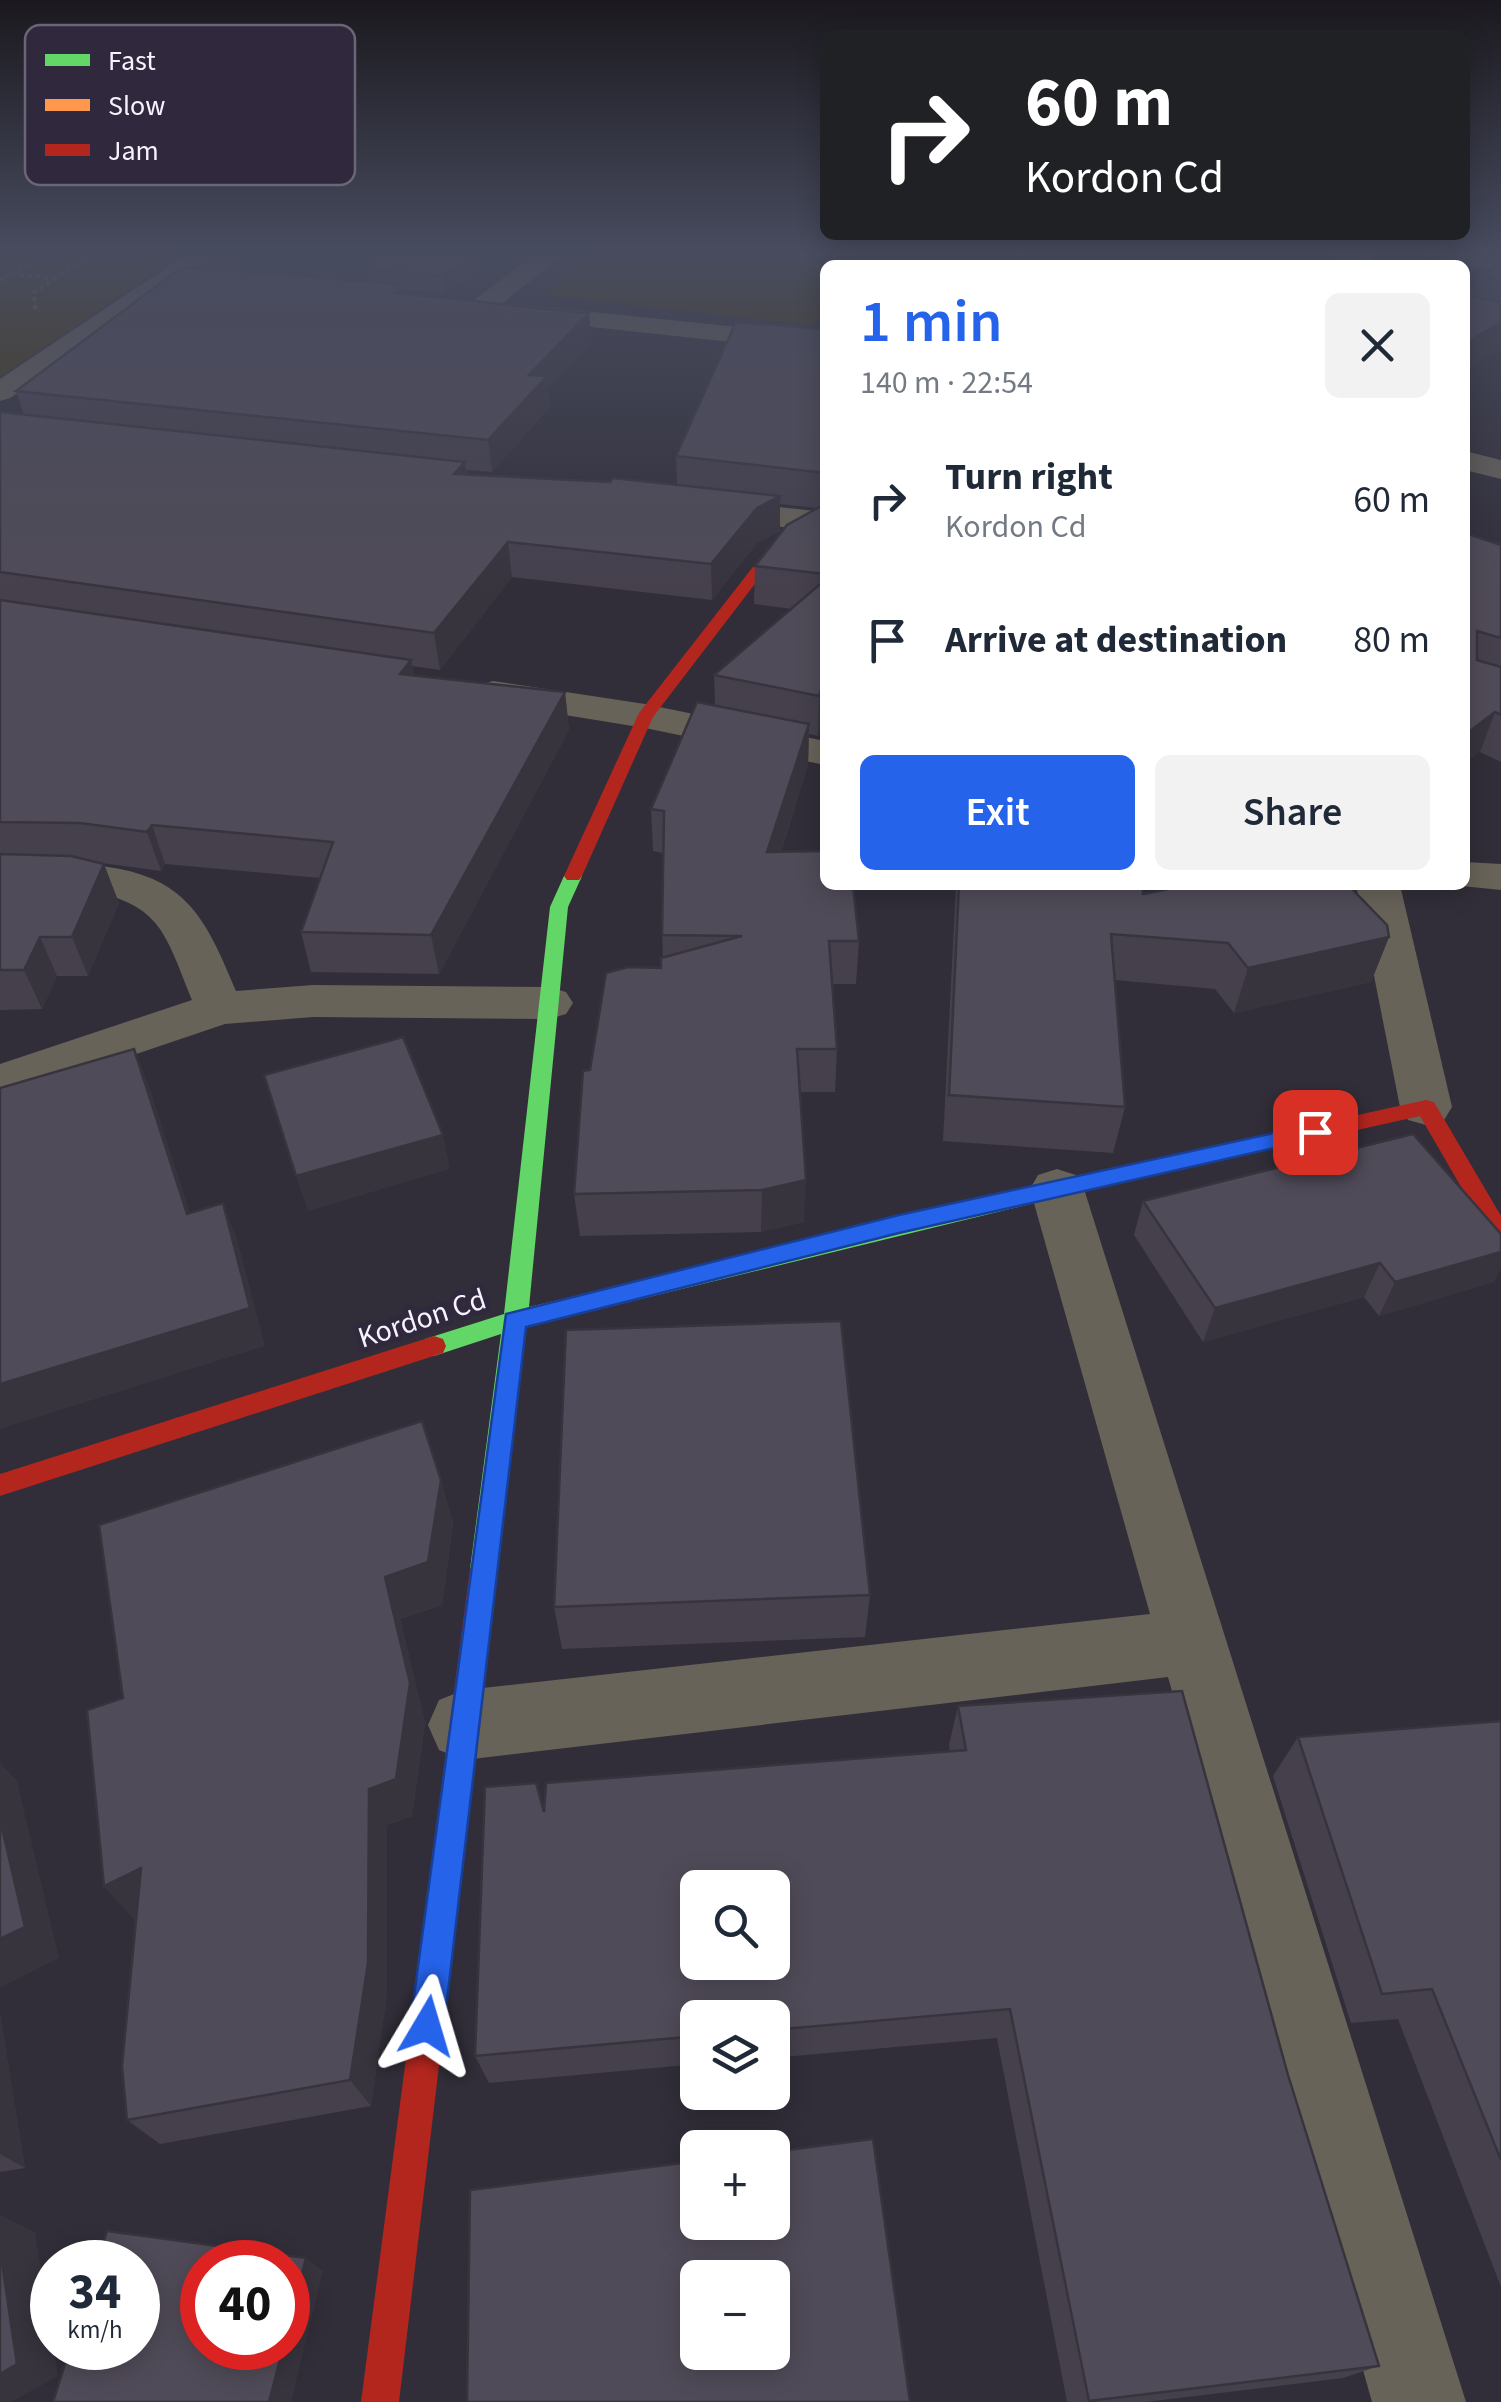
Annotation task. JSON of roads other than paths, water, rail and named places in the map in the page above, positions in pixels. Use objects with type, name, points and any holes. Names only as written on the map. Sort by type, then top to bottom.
[{"type":"street","points":[[0,392],[41,364]]},
{"type":"street","points":[[1470,461],[1501,470]]},
{"type":"street","points":[[668,504],[820,521]]},
{"type":"street","points":[[380,2402],[514,1320],[560,906],[645,716],[772,552],[820,525]]},
{"type":"street","points":[[450,687],[645,716],[820,752]]},
{"type":"street","points":[[1470,875],[1501,876]]},
{"type":"street","points":[[0,876],[120,884],[147,891],[179,920],[220,1008]]},
{"type":"street","points":[[1379,890],[1426,1107],[1501,1236]]},
{"type":"street","points":[[0,1082],[220,1008],[313,1001],[550,1003]]},
{"type":"street","name":"Kordon Cd","points":[[0,1486],[514,1320],[1057,1189],[1426,1107]]},
{"type":"street","points":[[1057,1189],[1419,2402]]},
{"type":"street","points":[[464,1725],[1193,1642]]}]
